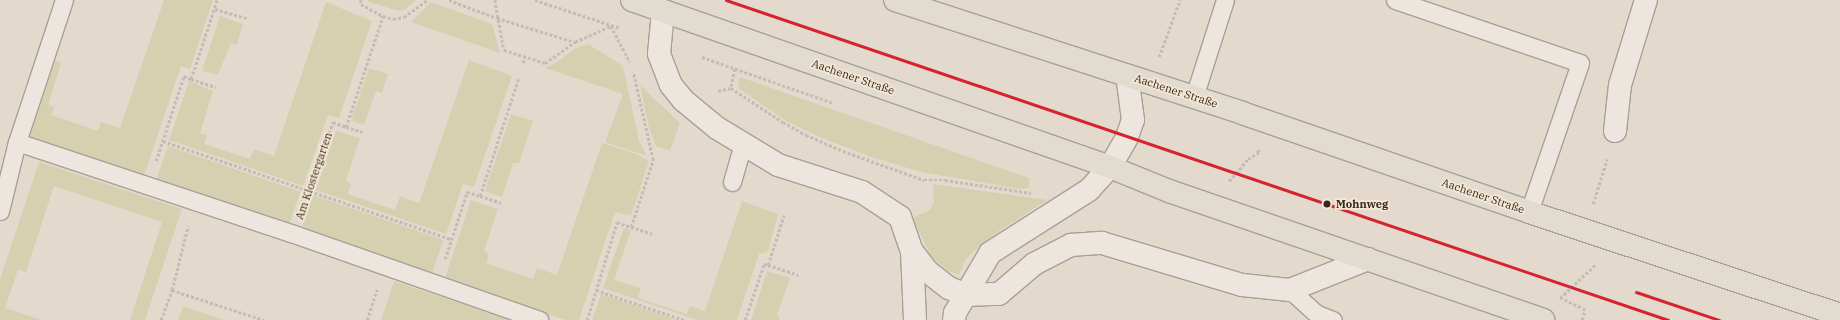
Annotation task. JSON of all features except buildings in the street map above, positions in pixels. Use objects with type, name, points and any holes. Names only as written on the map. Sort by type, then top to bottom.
[{"type":"main road","name":"Aachener Straße","points":[[632,0],[1110,167],[1170,191],[1543,320]]},
{"type":"main road","name":"Aachener Straße","points":[[895,0],[1194,97],[1529,212],[1840,314]]},
{"type":"street","points":[[1615,132],[1620,85],[1646,0]]},
{"type":"street","points":[[663,11],[659,54],[671,85],[683,100],[717,128],[778,165],[862,192],[900,217],[912,251],[915,320]]},
{"type":"street","name":"Aachener Straße","points":[[954,320],[955,313],[990,253],[1089,190],[1110,167],[1125,142],[1133,120],[1126,75]]},
{"type":"street","points":[[912,251],[927,271],[949,288],[966,294],[999,294],[1034,264],[1071,245],[1102,243],[1242,286],[1290,290],[1368,260]]},
{"type":"lane","points":[[0,211],[17,142],[64,0]]},
{"type":"lane","points":[[1194,97],[1225,0]]},
{"type":"lane","points":[[1395,0],[1580,63],[1529,212]]},
{"type":"lane","name":"Am Klostergarten","points":[[17,142],[148,184],[539,320]]},
{"type":"lane","points":[[732,182],[743,144]]},
{"type":"lane","points":[[1290,290],[1317,314],[1333,320]]},
{"type":"path","points":[[191,79],[217,0]]},
{"type":"path","points":[[361,0],[361,4],[393,20],[404,17],[427,0]]},
{"type":"path","points":[[449,0],[497,18],[575,42]]},
{"type":"path","points":[[494,0],[504,50],[545,63],[575,42],[611,26],[632,65],[653,160],[631,227]]},
{"type":"path","points":[[1159,58],[1180,0]]},
{"type":"path","points":[[215,8],[247,18]]},
{"type":"path","name":"Am Klostergarten","points":[[294,234],[310,191],[332,122],[346,127],[383,16]]},
{"type":"path","points":[[523,63],[525,57]]},
{"type":"path","points":[[735,69],[731,88],[789,126],[843,151],[924,180],[944,180],[1033,193]]},
{"type":"path","points":[[148,184],[184,76],[216,87]]},
{"type":"path","points":[[480,196],[518,77]]},
{"type":"path","points":[[346,127],[362,132]]},
{"type":"path","points":[[1590,212],[1615,132]]},
{"type":"path","points":[[163,141],[451,239]]},
{"type":"path","points":[[1227,183],[1248,159],[1259,152],[1253,148]]},
{"type":"path","points":[[436,284],[467,192],[501,203]]},
{"type":"path","points":[[161,320],[172,290],[194,201]]},
{"type":"path","points":[[768,265],[784,215]]},
{"type":"path","points":[[587,320],[618,222],[652,234]]},
{"type":"path","points":[[1582,320],[1585,310],[1560,298],[1600,261]]},
{"type":"path","points":[[744,320],[764,264],[798,275]]},
{"type":"path","points":[[367,320],[386,266]]},
{"type":"path","points":[[172,290],[264,320]]},
{"type":"path","points":[[596,290],[684,320]]},
{"type":"shaded area","points":[[164,0],[213,0],[190,69],[181,66],[144,176],[26,136],[52,59],[61,63],[48,105],[54,107],[51,115],[98,131],[101,122],[120,128]]},
{"type":"shaded area","points":[[367,0],[416,0],[407,8],[399,11],[369,2]]},
{"type":"shaded area","points":[[326,2],[372,21],[339,118],[328,115],[303,186],[169,140],[189,81],[213,91],[200,133],[207,135],[204,144],[250,159],[254,149],[274,156]]},
{"type":"shaded area","points":[[431,2],[492,24],[500,53],[411,22]]},
{"type":"shaded area","points":[[220,16],[243,24],[237,45],[231,43],[218,75],[202,71]]},
{"type":"shaded area","points":[[588,44],[623,66],[639,141],[647,156],[605,142],[623,94],[545,68],[557,62],[574,49]]},
{"type":"shaded area","points":[[469,60],[512,76],[474,187],[463,184],[446,234],[316,190],[336,131],[360,138],[346,181],[351,184],[348,194],[395,210],[400,196],[419,203]]},
{"type":"shaded area","points":[[369,68],[388,74],[382,93],[376,91],[364,125],[351,121]]},
{"type":"shaded area","points":[[740,77],[1029,178],[1029,188],[1021,189],[921,172],[871,157],[817,136],[783,119],[738,88]]},
{"type":"shaded area","points":[[640,85],[680,123],[670,151],[656,146],[649,128]]},
{"type":"shaded area","points":[[511,114],[533,121],[519,163],[513,163],[502,197],[485,191]]},
{"type":"shaded area","points":[[602,143],[637,154],[649,161],[631,216],[615,212],[579,320],[565,320],[445,278],[471,200],[498,209],[484,251],[489,254],[486,263],[533,279],[537,268],[557,275]]},
{"type":"shaded area","points":[[168,146],[300,192],[289,226],[156,180]]},
{"type":"shaded area","points":[[39,162],[182,209],[145,320],[130,320],[162,222],[54,186],[26,272],[18,270],[5,308],[42,320],[0,320],[0,279]]},
{"type":"shaded area","points":[[933,184],[1047,200],[999,231],[974,251],[965,260],[959,275],[947,270],[931,256],[912,218],[930,210],[934,202]]},
{"type":"shaded area","points":[[313,195],[443,240],[431,275],[301,230]]},
{"type":"shaded area","points":[[742,201],[778,214],[768,252],[759,254],[737,320],[697,320],[603,288],[624,228],[631,230],[614,280],[641,288],[638,298],[687,314],[690,306],[705,311]]},
{"type":"shaded area","points":[[767,271],[790,278],[777,315],[780,320],[751,320]]},
{"type":"shaded area","points":[[394,281],[509,320],[381,320]]},
{"type":"shaded area","points":[[601,294],[677,320],[592,320]]},
{"type":"shaded area","points":[[183,306],[224,320],[178,320]]},
{"type":"transit line","points":[[726,0],[1668,320]]},
{"type":"transit line","points":[[1636,292],[1719,320]]},
{"type":"place","name":"Mohnweg","points":[[1327,204]]}]
